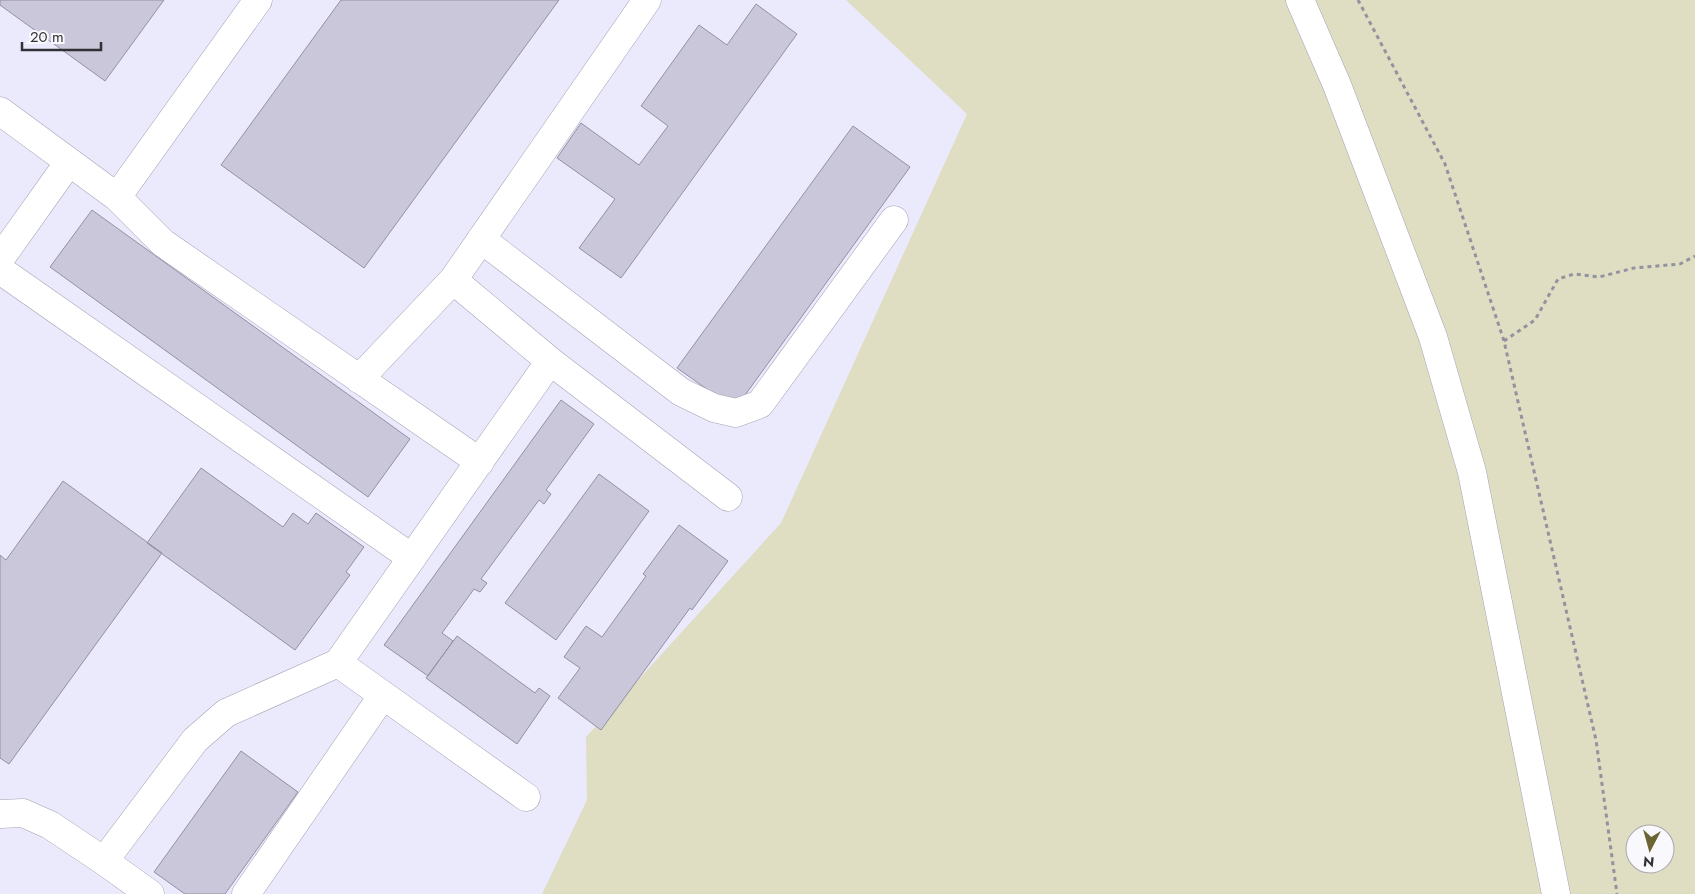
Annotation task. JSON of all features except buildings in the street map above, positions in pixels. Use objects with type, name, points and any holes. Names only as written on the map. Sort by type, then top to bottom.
[{"type":"street","points":[[117,197],[258,0]]},
{"type":"street","points":[[359,379],[453,280],[647,0]]},
{"type":"street","points":[[1300,0],[1338,85],[1433,337],[1472,472],[1556,894]]},
{"type":"street","points":[[0,111],[117,197],[162,243],[480,462]]},
{"type":"street","points":[[0,260],[69,162]]},
{"type":"street","points":[[481,239],[681,392],[714,408],[736,413],[760,404],[894,220]]},
{"type":"street","points":[[0,270],[412,558]]},
{"type":"street","points":[[453,280],[550,361],[728,497]]},
{"type":"street","points":[[104,860],[195,740],[226,713],[338,663],[550,361]]},
{"type":"street","points":[[338,663],[526,797]]},
{"type":"street","points":[[246,894],[383,695]]},
{"type":"street","points":[[0,814],[23,814],[50,825],[104,860],[150,894]]},
{"type":"path","points":[[1358,0],[1445,164],[1504,341],[1596,740],[1617,894]]},
{"type":"path","points":[[1504,341],[1535,320],[1558,279],[1574,274],[1600,277],[1634,268],[1680,264],[1695,256]]},
{"type":"shaded area","points":[[846,0],[1695,0],[1695,894],[542,894],[587,800],[586,737],[781,523],[967,114]]}]
